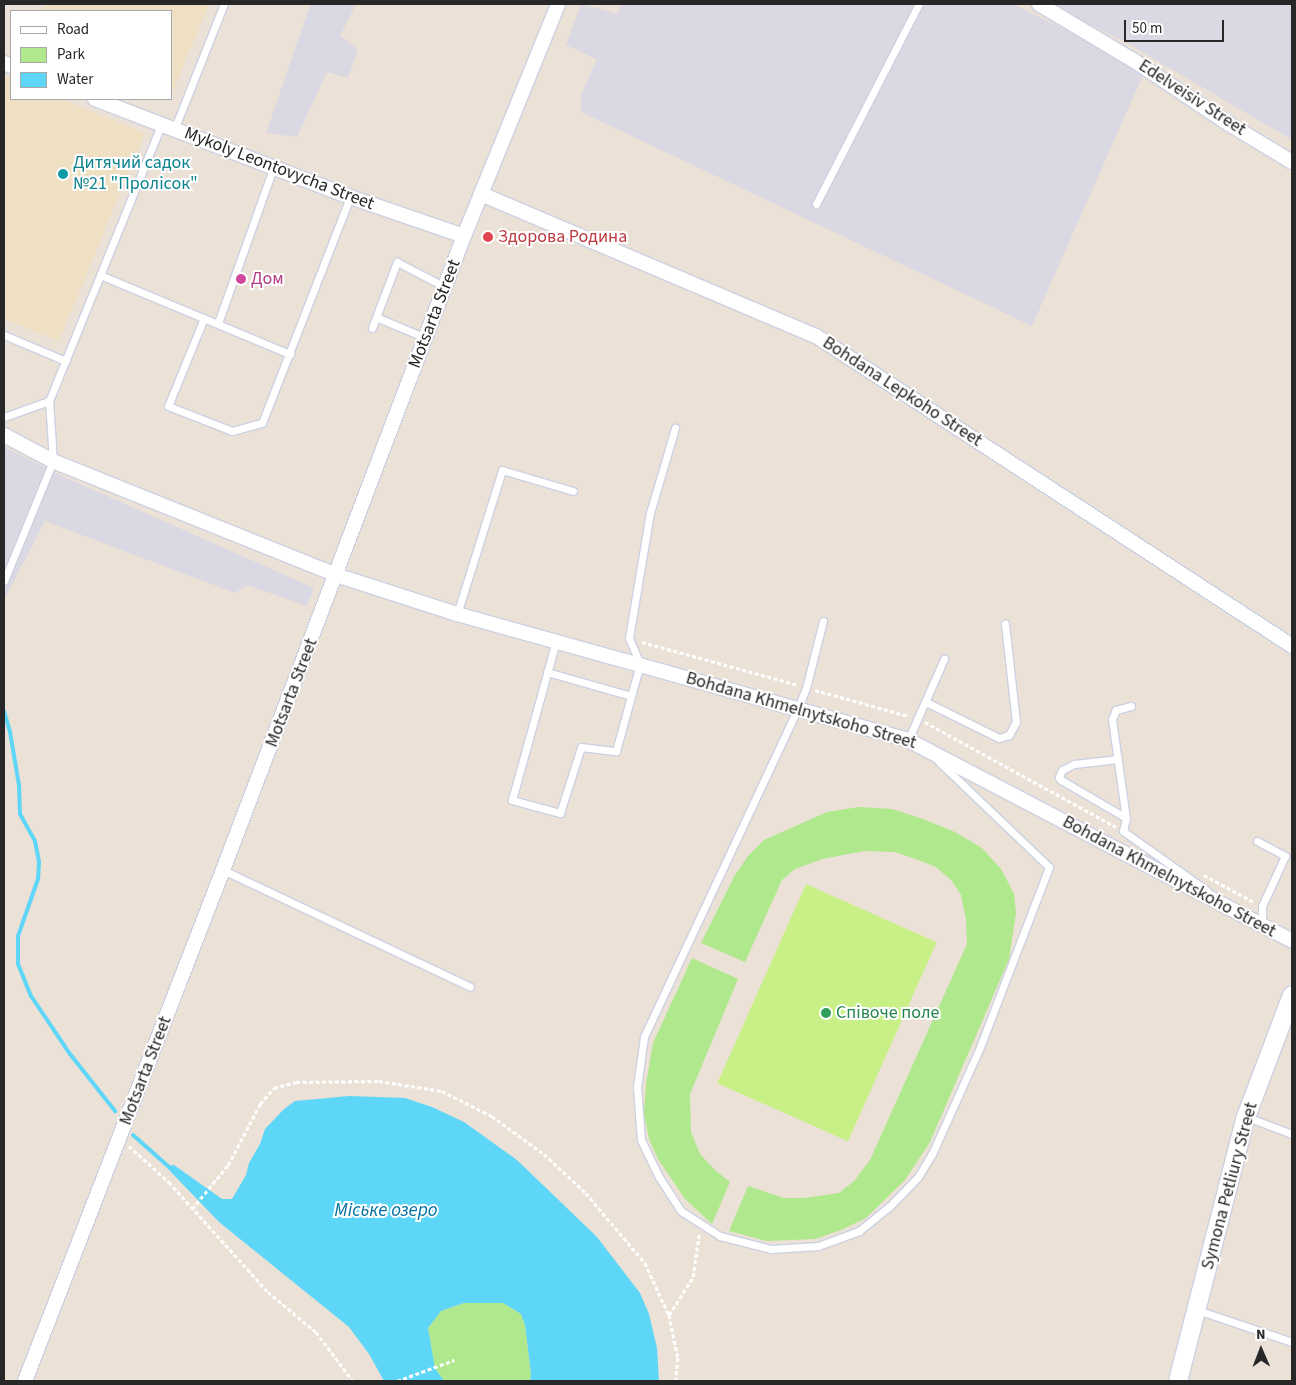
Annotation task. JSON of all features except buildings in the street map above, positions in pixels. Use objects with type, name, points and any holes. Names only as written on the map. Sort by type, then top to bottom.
[{"type":"street","name":"Motsarta Street","points":[[25,1381],[224,870],[464,236],[558,4]]},
{"type":"street","name":"Edelveisiv Street","points":[[1039,4],[1133,60],[1229,124],[1292,162]]},
{"type":"street","name":"Mykoly Leontovycha Street","points":[[97,100],[274,166],[350,197],[464,236]]},
{"type":"street","name":"Bohdana Lepkoho Street","points":[[481,194],[816,336],[1292,646]]},
{"type":"street","points":[[4,435],[53,461],[336,575]]},
{"type":"street","name":"Bohdana Khmelnytskoho Street","points":[[336,575],[457,614],[908,740],[1241,914],[1262,927],[1292,941]]},
{"type":"street","name":"Symona Petliury Street","points":[[1178,1381],[1246,1116],[1292,995]]},
{"type":"lane","points":[[4,581],[53,461],[49,401],[100,275],[224,4]]},
{"type":"lane","points":[[816,204],[919,4]]},
{"type":"lane","points":[[218,324],[274,166]]},
{"type":"lane","points":[[204,318],[168,406],[232,431],[262,423],[350,197]]},
{"type":"lane","points":[[372,328],[397,262],[445,287]]},
{"type":"lane","points":[[100,275],[290,354]]},
{"type":"lane","points":[[376,317],[426,338]]},
{"type":"lane","points":[[4,335],[66,361]]},
{"type":"lane","points":[[4,417],[49,401]]},
{"type":"lane","points":[[556,641],[512,800],[560,813],[582,747],[616,751],[640,664],[628,638],[650,513],[675,428]]},
{"type":"lane","points":[[457,614],[502,470],[573,491]]},
{"type":"lane","points":[[823,621],[806,688],[797,710],[644,1037],[637,1087],[641,1140],[659,1177],[681,1211],[720,1236],[771,1249],[818,1246],[859,1231],[889,1206],[918,1177],[932,1154],[980,1047],[1049,867],[923,747]]},
{"type":"lane","points":[[926,702],[999,738],[1009,735],[1016,722],[1005,624]]},
{"type":"lane","points":[[908,740],[944,659]]},
{"type":"lane","points":[[547,672],[632,696]]},
{"type":"lane","points":[[1131,706],[1120,708],[1113,714],[1126,818],[1122,831],[1241,914]]},
{"type":"lane","points":[[1118,759],[1074,764],[1062,770],[1059,777],[1061,780],[1126,818]]},
{"type":"lane","points":[[1257,841],[1285,856],[1262,906],[1262,927]]},
{"type":"lane","points":[[224,870],[470,987]]},
{"type":"lane","points":[[1246,1116],[1292,1134]]},
{"type":"lane","points":[[1197,1310],[1292,1340]]},
{"type":"path","points":[[192,1209],[228,1165],[260,1104],[274,1088],[296,1082],[379,1080],[442,1091],[492,1116],[544,1154],[586,1193],[645,1263],[669,1315],[678,1358],[676,1381]]},
{"type":"path","points":[[120,1138],[153,1167],[268,1292],[316,1332],[353,1381]]},
{"type":"path","points":[[669,1315],[693,1277],[700,1223]]},
{"type":"path","points":[[397,1381],[454,1360]]},
{"type":"shaded area","points":[[45,4],[209,4],[172,94],[172,10],[42,10]]},
{"type":"shaded area","points":[[314,4],[356,4],[340,36],[358,49],[348,78],[327,72],[297,137],[266,133],[310,6]]},
{"type":"shaded area","points":[[581,4],[617,14],[622,4],[1013,4],[1080,37],[1143,75],[1032,326],[581,112],[581,95],[596,59],[566,45]]},
{"type":"shaded area","points":[[1049,4],[1292,4],[1292,140],[1127,43]]},
{"type":"shaded area","points":[[4,76],[10,79],[10,100],[63,100],[145,133],[59,341],[4,319]]},
{"type":"shaded area","points":[[4,447],[60,475],[314,588],[307,606],[247,585],[235,593],[45,521],[4,600]]},
{"type":"green space","points":[[859,807],[892,809],[923,819],[955,832],[982,848],[1001,869],[1014,894],[1016,913],[1009,959],[930,1142],[905,1180],[866,1218],[841,1230],[815,1239],[767,1241],[729,1231],[748,1186],[784,1198],[804,1198],[839,1193],[854,1181],[870,1160],[967,944],[966,920],[961,895],[952,881],[936,867],[895,852],[864,851],[822,859],[795,869],[782,880],[745,962],[701,943],[735,875],[748,856],[764,840],[827,812]]},
{"type":"green space","name":"Співоче поле","points":[[806,884],[937,942],[848,1141],[717,1083]]},
{"type":"green space","points":[[692,958],[738,979],[690,1094],[691,1132],[700,1154],[730,1182],[712,1224],[685,1199],[658,1159],[649,1139],[644,1114],[646,1084],[653,1043]]},
{"type":"green space","points":[[464,1303],[503,1303],[521,1314],[525,1325],[531,1374],[530,1381],[444,1381],[435,1368],[428,1328],[441,1311]]},
{"type":"water","name":"Міське озеро","points":[[349,1096],[405,1098],[432,1107],[464,1122],[517,1160],[597,1237],[640,1293],[649,1314],[657,1348],[659,1381],[530,1381],[531,1374],[525,1325],[521,1314],[503,1303],[464,1303],[441,1311],[428,1328],[435,1368],[444,1381],[384,1381],[369,1354],[349,1327],[219,1222],[169,1170],[168,1166],[174,1165],[222,1199],[232,1199],[246,1175],[249,1163],[260,1144],[265,1129],[284,1109],[295,1101]]},
{"type":"waterway","points":[[4,711],[10,732],[19,785],[20,814],[35,841],[39,862],[38,879],[18,936],[18,964],[31,996],[70,1054],[115,1111]]},
{"type":"waterway","points":[[133,1135],[170,1168]]},
{"type":"place","name":"Дитячий садок №21 \"Пролісок\"","points":[[63,174]]},
{"type":"place","name":"Здорова Родина","points":[[488,237]]},
{"type":"place","name":"Дом","points":[[241,279]]},
{"type":"place","name":"Співоче поле","points":[[826,1013]]}]
